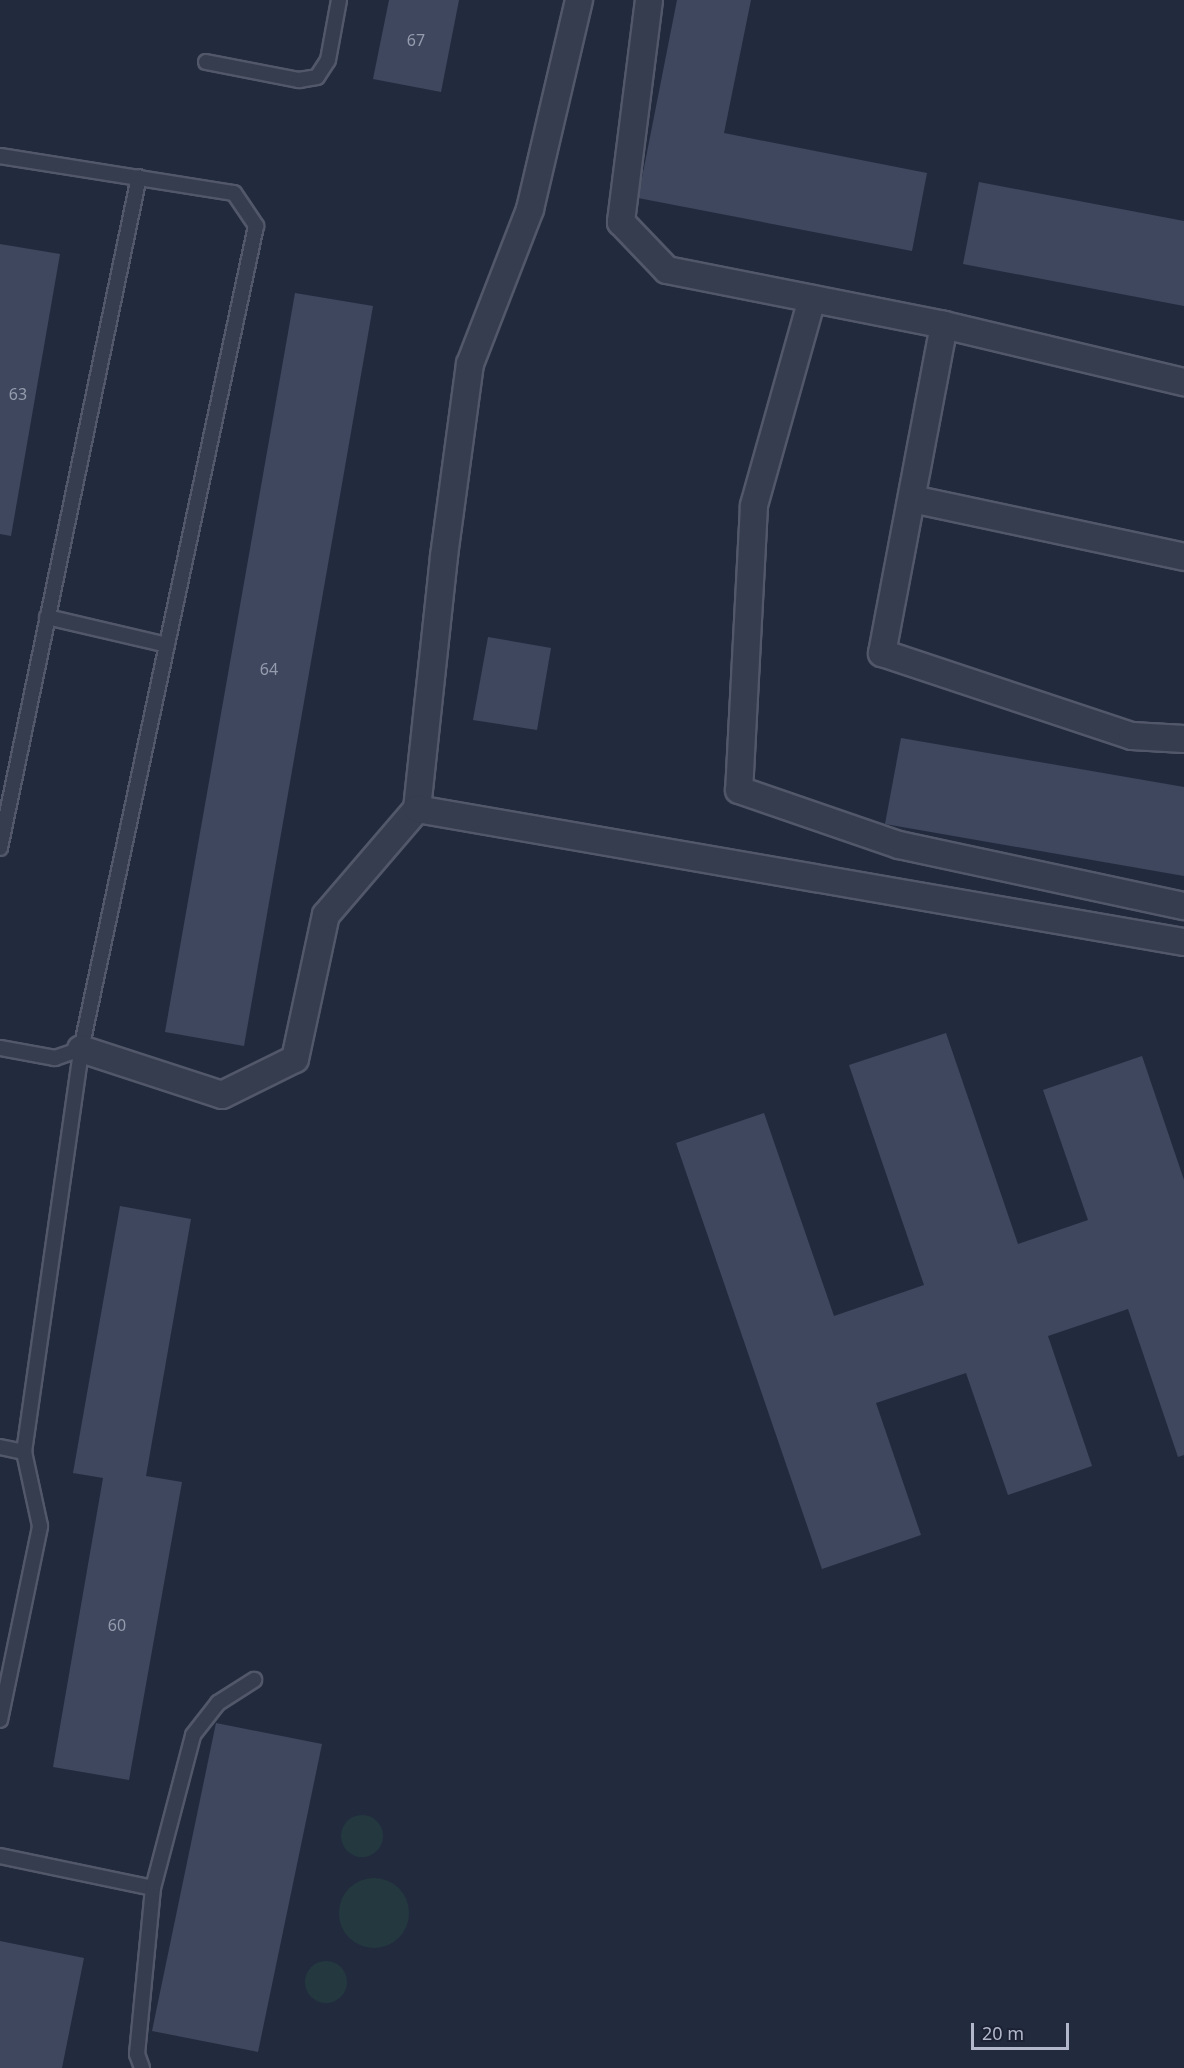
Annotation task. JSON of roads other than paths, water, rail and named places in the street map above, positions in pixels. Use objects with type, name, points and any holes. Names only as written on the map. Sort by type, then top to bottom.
[{"type":"street","points":[[81,1049],[222,1095],[295,1059],[326,915],[417,809],[444,556],[470,364],[530,209],[579,0]]},
{"type":"street","points":[[649,0],[621,222],[667,270],[944,325],[1184,382]]},
{"type":"street","points":[[812,299],[754,506],[739,790],[899,844],[1184,906]]},
{"type":"street","points":[[944,325],[882,653],[1132,736],[1184,740]]},
{"type":"street","points":[[912,499],[1184,557]]},
{"type":"street","points":[[417,809],[1184,942]]},
{"type":"lane","points":[[206,62],[299,80],[316,77],[328,60],[339,0]]},
{"type":"lane","points":[[0,156],[234,193],[256,226],[81,1049],[24,1452],[40,1526],[0,1720]]},
{"type":"lane","points":[[0,848],[140,177]]},
{"type":"lane","points":[[47,617],[166,645]]},
{"type":"lane","points":[[0,1048],[55,1058],[81,1049]]},
{"type":"lane","points":[[0,1447],[24,1452]]},
{"type":"lane","points":[[142,2068],[137,2054],[153,1888],[193,1735],[218,1703],[254,1680]]},
{"type":"lane","points":[[0,1856],[153,1888]]}]
